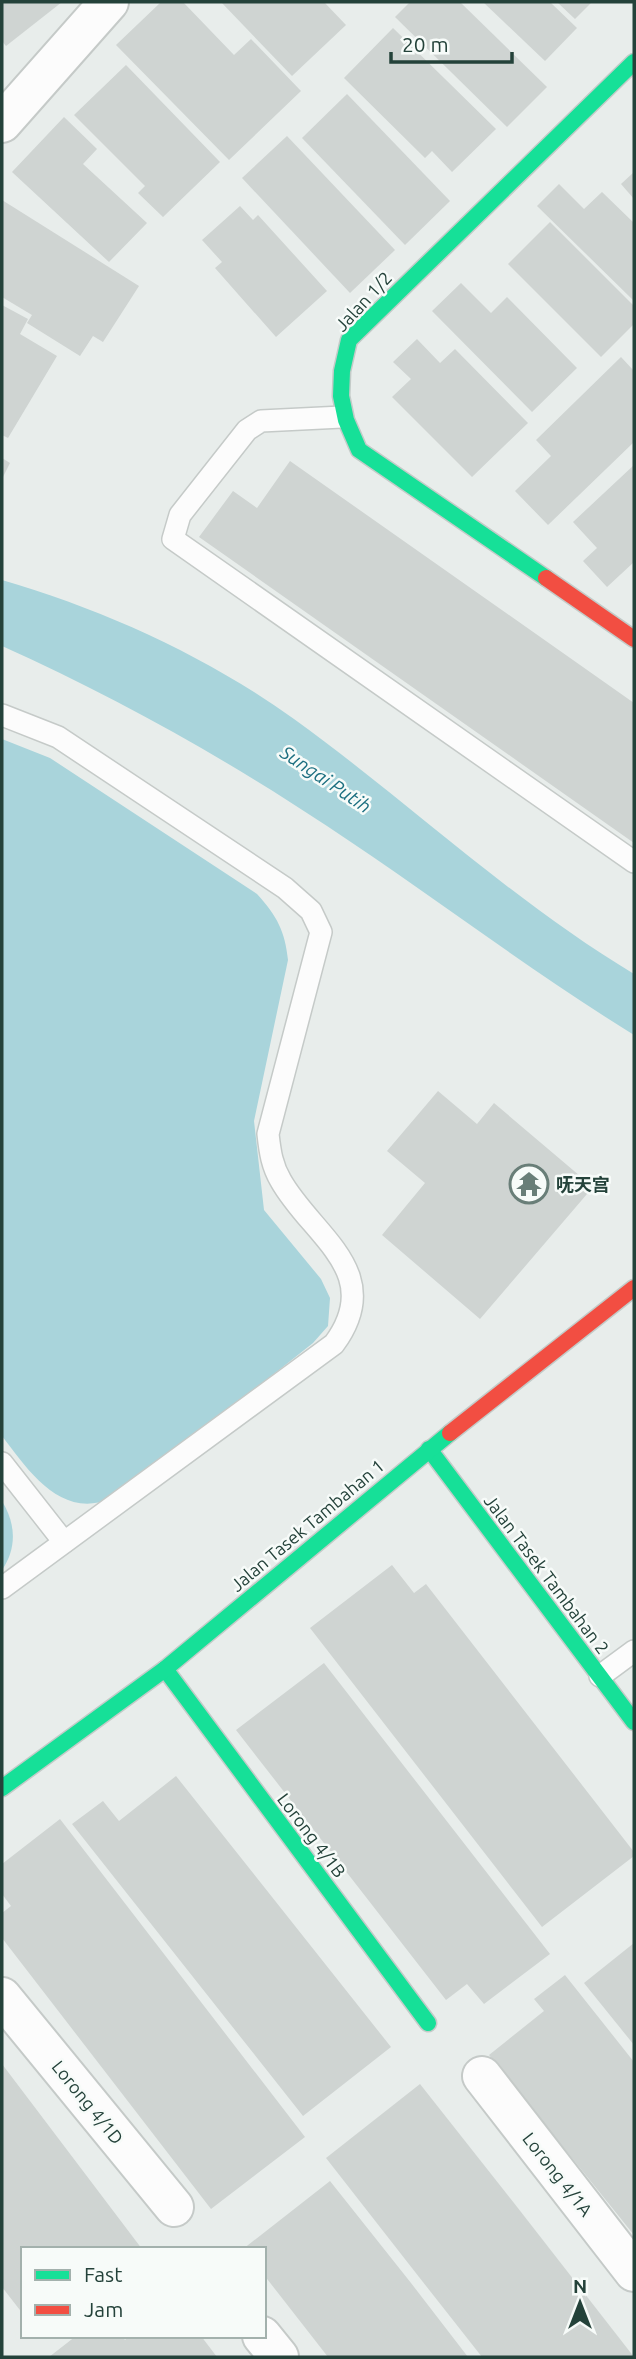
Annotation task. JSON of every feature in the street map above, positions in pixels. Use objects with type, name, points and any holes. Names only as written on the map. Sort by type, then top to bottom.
[{"type":"street","points":[[2,123],[109,2]]},
{"type":"street","name":"Jalan 1/2","points":[[634,62],[348,340],[339,376],[342,417],[359,450],[634,639]]},
{"type":"street","name":"Jalan Tasek Tambahan 1","points":[[2,1788],[165,1669],[429,1450],[634,1288]]},
{"type":"street","name":"Jalan Tasek Tambahan 2","points":[[429,1450],[634,1722]]},
{"type":"street","name":"Lorong 4/1B","points":[[165,1669],[428,2023]]},
{"type":"street","name":"Lorong 4/1D","points":[[2,1997],[174,2207]]},
{"type":"street","name":"Lorong 4/1A","points":[[482,2076],[634,2272]]},
{"type":"street","points":[[264,2338],[279,2357]]},
{"type":"lane","points":[[342,417],[261,421],[247,430],[180,515],[173,539],[634,862]]},
{"type":"lane","points":[[2,715],[58,737],[285,888],[311,911],[321,932],[268,1134],[270,1158],[281,1182],[339,1255],[351,1276],[347,1319],[334,1344],[2,1588]]},
{"type":"lane","points":[[2,1463],[64,1542]]},
{"type":"lane","points":[[600,1676],[634,1650]]},
{"type":"water","name":"Sungai Putih","points":[[2,580],[79,606],[154,637],[226,675],[294,719],[503,883],[634,974],[634,1035],[327,826],[248,776],[127,707],[2,646]]},
{"type":"water","points":[[2,739],[50,758],[257,894],[275,917],[285,941],[288,960],[254,1121],[264,1210],[321,1279],[330,1298],[328,1326],[313,1343],[138,1482],[110,1499],[92,1503],[61,1497],[47,1488],[2,1436]]},
{"type":"water","points":[[2,1501],[10,1518],[13,1536],[10,1553],[2,1570]]},
{"type":"building","points":[[2,2],[62,2],[6,46],[2,41]]},
{"type":"building","points":[[161,2],[183,2],[234,55],[251,39],[301,91],[229,160],[116,45]]},
{"type":"building","points":[[221,2],[324,2],[346,25],[292,76]]},
{"type":"building","points":[[410,2],[460,2],[547,87],[507,127],[395,17]]},
{"type":"building","points":[[483,2],[550,2],[577,28],[545,61]]},
{"type":"building","points":[[557,2],[592,2],[575,19]]},
{"type":"building","points":[[393,28],[496,129],[452,172],[432,151],[425,158],[344,78]]},
{"type":"building","points":[[126,65],[220,162],[163,217],[138,193],[145,186],[74,115]]},
{"type":"building","points":[[347,94],[450,201],[405,245],[302,138]]},
{"type":"building","points":[[64,117],[97,149],[83,164],[147,223],[109,262],[12,172]]},
{"type":"building","points":[[287,136],[395,250],[350,293],[242,178]]},
{"type":"building","points":[[634,172],[634,199],[621,184]]},
{"type":"building","points":[[559,184],[584,209],[602,192],[634,223],[634,301],[537,206]]},
{"type":"building","points":[[2,200],[139,286],[103,342],[93,336],[80,356],[27,323],[32,315],[2,297]]},
{"type":"building","points":[[240,206],[253,220],[258,215],[327,291],[276,337],[215,268],[222,262],[202,240]]},
{"type":"building","points":[[550,222],[634,306],[634,324],[601,357],[508,264]]},
{"type":"building","points":[[461,283],[491,313],[507,297],[577,368],[532,412],[432,311]]},
{"type":"building","points":[[2,305],[28,319],[20,334],[57,356],[8,438],[2,435]]},
{"type":"building","points":[[417,339],[440,363],[455,349],[528,423],[472,477],[392,397],[411,379],[393,362]]},
{"type":"building","points":[[621,357],[634,371],[634,442],[548,525],[515,491],[551,456],[536,440]]},
{"type":"building","points":[[2,458],[10,463],[2,479]]},
{"type":"building","points":[[290,461],[634,703],[634,843],[199,537],[233,491],[257,508]]},
{"type":"building","points":[[634,465],[634,562],[607,587],[583,561],[597,548],[573,522]]},
{"type":"building","points":[[438,1091],[477,1124],[494,1103],[593,1187],[480,1319],[382,1235],[425,1183],[387,1151]]},
{"type":"building","points":[[392,1565],[414,1593],[426,1584],[634,1852],[634,1856],[542,1927],[310,1628]]},
{"type":"building","points":[[324,1663],[550,1954],[484,2004],[467,1984],[446,2000],[236,1730]]},
{"type":"building","points":[[176,1776],[391,2047],[303,2116],[72,1824],[103,1801],[119,1821]]},
{"type":"building","points":[[60,1819],[305,2137],[211,2209],[2,1938],[2,1913],[11,1906],[2,1894],[2,1864]]},
{"type":"building","points":[[634,1943],[634,2045],[584,1983]]},
{"type":"building","points":[[565,1975],[634,2062],[634,2235],[489,2055],[544,2011],[534,1999]]},
{"type":"building","points":[[2,2064],[140,2247],[21,2247],[21,2311],[2,2287]]},
{"type":"building","points":[[420,2084],[634,2357],[482,2357],[419,2277],[326,2158]]},
{"type":"building","points":[[330,2181],[468,2357],[328,2357],[266,2278],[266,2247],[246,2247]]},
{"type":"building","points":[[73,2338],[203,2338],[217,2357],[49,2357]]},
{"type":"traffic: fast","points":[[546,578],[359,450],[346,420],[341,396],[342,371],[349,340],[634,62]]},
{"type":"traffic: fast","points":[[2,1788],[165,1669],[450,1433]]},
{"type":"traffic: fast","points":[[429,1449],[634,1722]]},
{"type":"traffic: fast","points":[[165,1669],[428,2023]]},
{"type":"traffic: jam","points":[[546,578],[634,639]]},
{"type":"traffic: jam","points":[[450,1433],[634,1288]]},
{"type":"place","name":"呒天宫","points":[[529,1184]]}]
